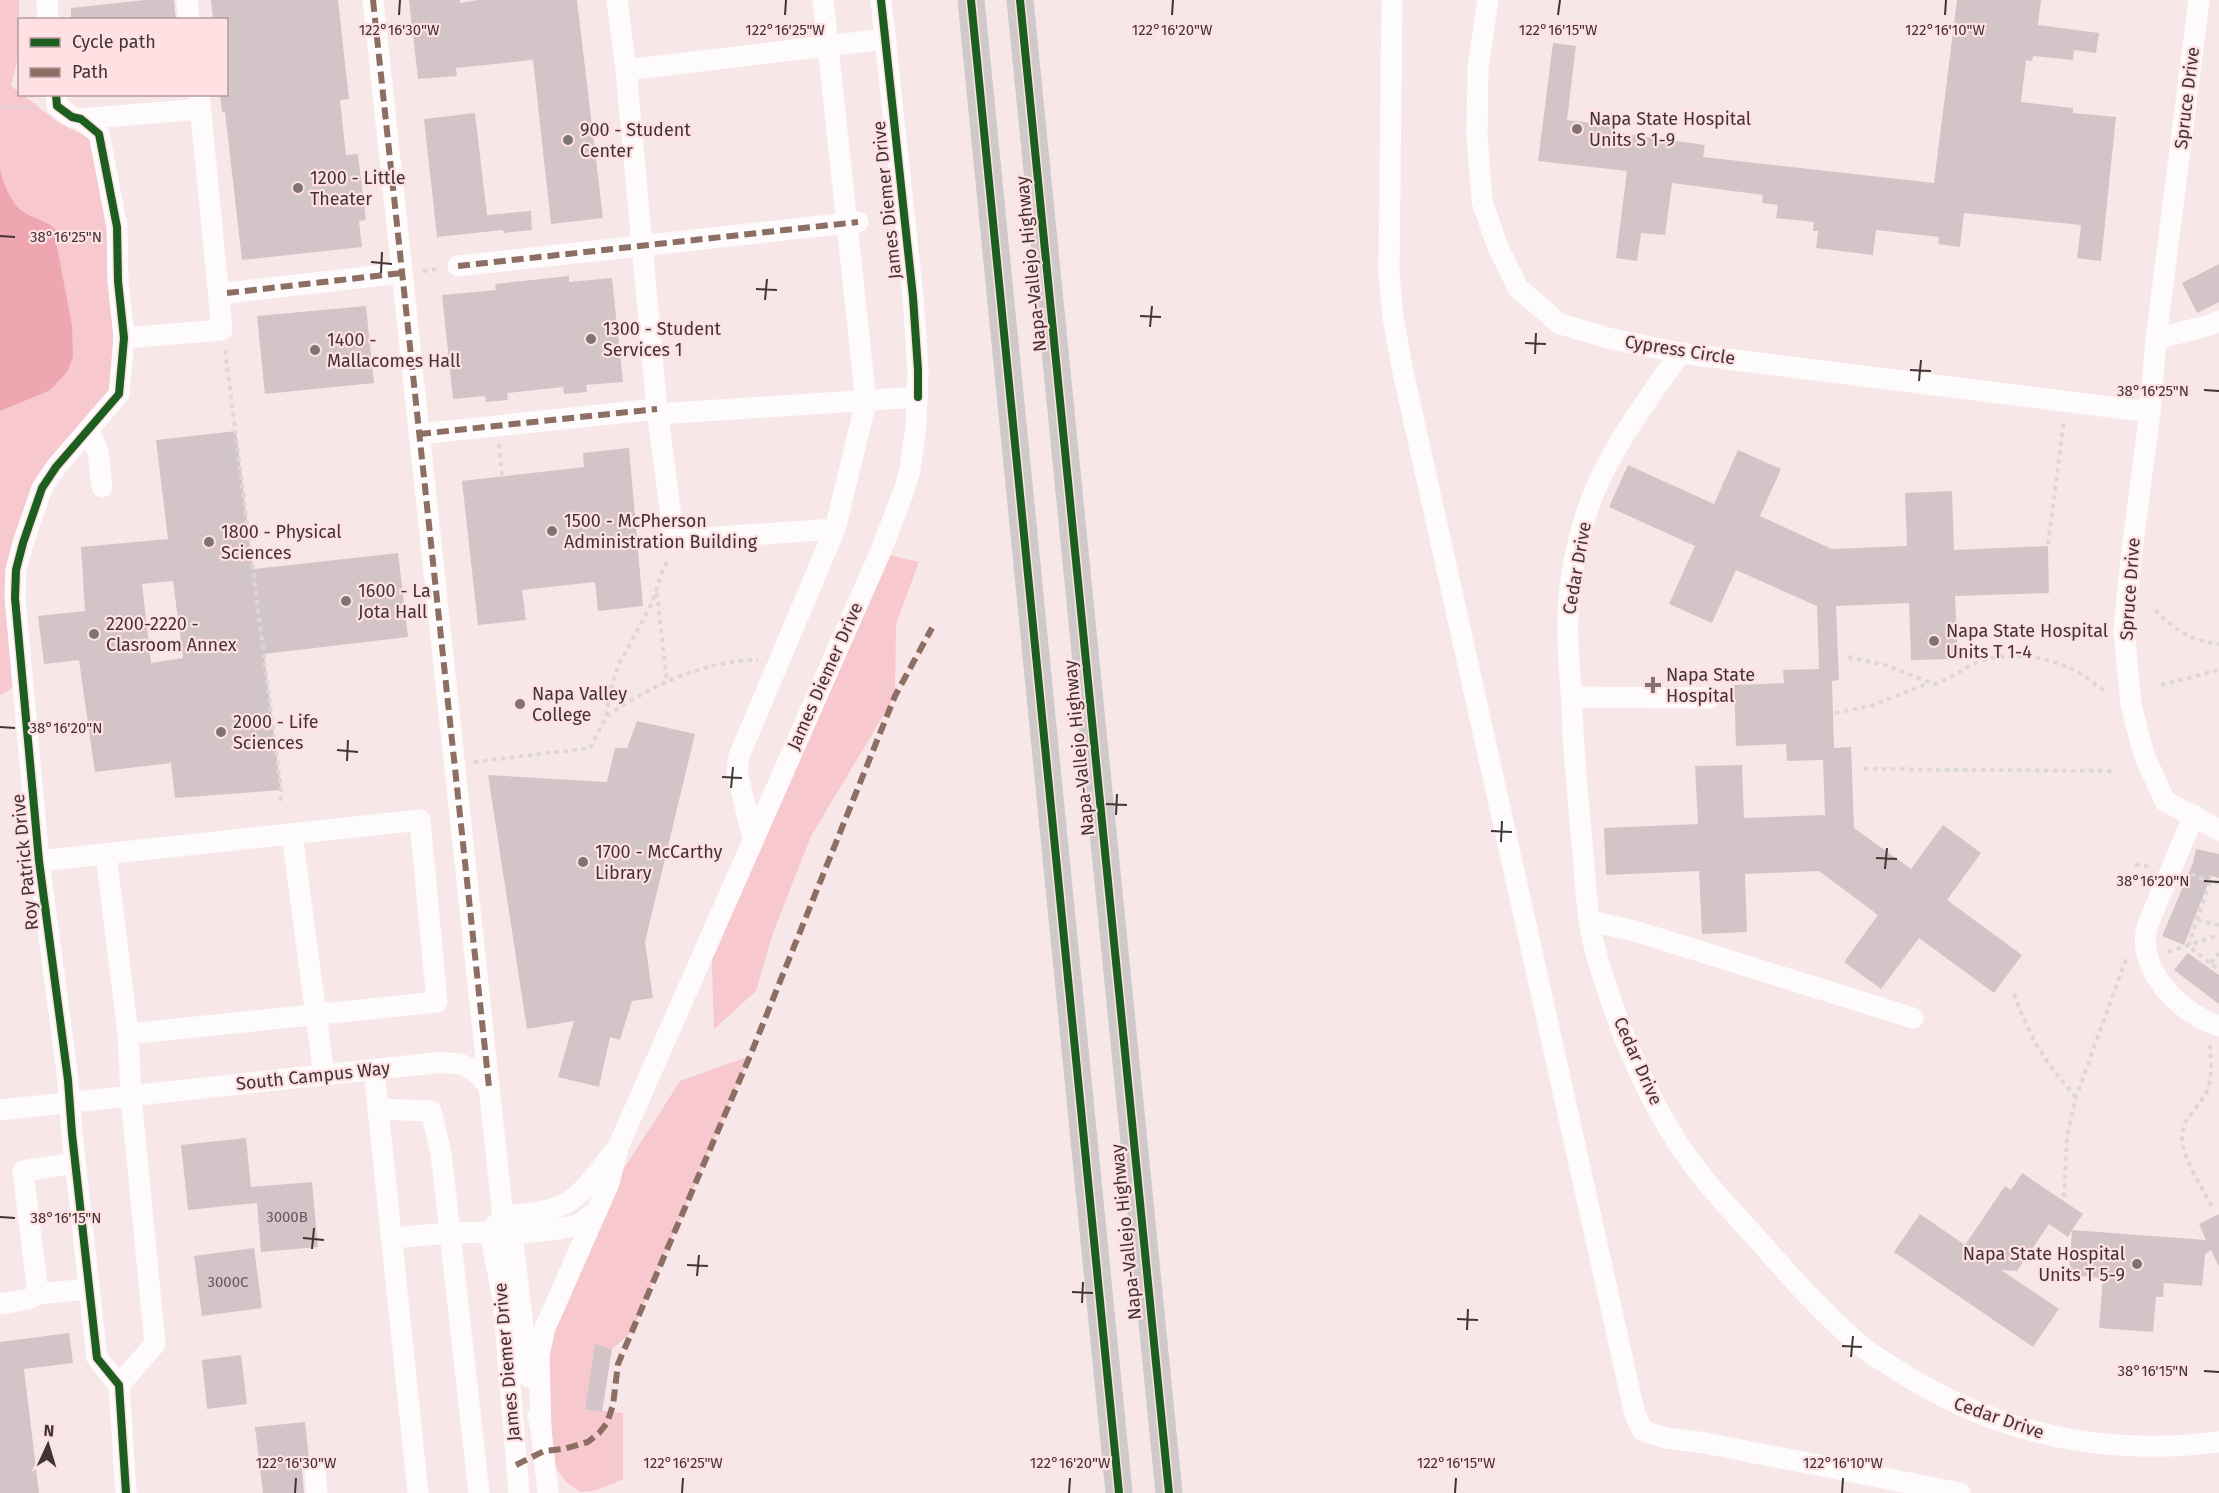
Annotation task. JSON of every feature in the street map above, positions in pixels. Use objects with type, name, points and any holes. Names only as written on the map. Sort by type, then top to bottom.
[{"type":"main road","name":"Napa-Vallejo Highway","points":[[971,0],[1119,1493]]},
{"type":"main road","name":"Napa-Vallejo Highway","points":[[1020,0],[1169,1493]]},
{"type":"main road","points":[[1100,1493],[1108,1392]]},
{"type":"street","points":[[46,0],[48,18]]},
{"type":"street","points":[[187,0],[189,18]]},
{"type":"street","points":[[373,0],[489,1087],[501,1227]]},
{"type":"street","points":[[617,0],[627,70],[657,411],[674,540],[835,529]]},
{"type":"street","points":[[753,840],[738,763],[835,529],[866,402],[853,223],[823,0]]},
{"type":"street","name":"James Diemer Drive","points":[[548,1493],[542,1429],[539,1355],[545,1328],[609,1183],[618,1147],[897,511],[910,470],[918,397],[916,328],[881,0]]},
{"type":"street","points":[[1392,0],[1389,274],[1393,317],[1408,396],[1635,1415],[1643,1431],[1666,1438],[1705,1443],[1960,1493]]},
{"type":"street","name":"Cypress Circle","points":[[1488,0],[1478,68],[1477,137],[1482,201],[1497,245],[1518,288],[1560,324],[1612,339],[1680,353],[2150,412]]},
{"type":"street","name":"Spruce Drive","points":[[2199,0],[2156,339],[2150,412],[2124,630],[2131,705],[2144,755],[2165,801],[2219,830]]},
{"type":"street","points":[[627,70],[885,39]]},
{"type":"street","name":"Roy Patrick Drive","points":[[56,100],[72,117],[81,119],[99,134],[117,227],[118,281],[124,338],[119,394],[56,467],[42,488],[16,570],[15,598],[39,861],[98,1358],[119,1385]]},
{"type":"street","points":[[81,119],[200,102],[222,330],[124,338]]},
{"type":"street","points":[[458,266],[853,223]]},
{"type":"street","points":[[227,293],[402,273]]},
{"type":"street","points":[[2156,339],[2219,321]]},
{"type":"street","name":"Cedar Drive","points":[[1680,353],[1607,463],[1584,520],[1571,582],[1568,612],[1575,772],[1590,921],[1595,950],[1620,1022],[1646,1085],[1688,1158],[1806,1294],[1862,1347],[1924,1387],[1952,1402],[2019,1428],[2060,1438],[2121,1447],[2181,1446],[2219,1442]]},
{"type":"street","points":[[419,434],[657,411],[866,402],[918,397]]},
{"type":"street","points":[[89,431],[98,452],[102,487]]},
{"type":"street","points":[[1572,698],[1709,698]]},
{"type":"street","points":[[2194,815],[2148,924],[2145,938],[2149,958],[2158,978],[2173,999],[2214,1033]]},
{"type":"street","points":[[39,861],[420,820],[437,1002],[128,1034]]},
{"type":"street","points":[[292,834],[324,1075]]},
{"type":"street","points":[[106,854],[128,1034],[131,1096],[155,1344],[119,1385],[126,1493]]},
{"type":"street","points":[[1590,921],[1635,931],[1913,1018]]},
{"type":"street","name":"South Campus Way","points":[[0,1110],[450,1062],[478,1072],[489,1087]]},
{"type":"street","points":[[375,1070],[418,1493]]},
{"type":"street","points":[[379,1109],[431,1111],[441,1153],[479,1493]]},
{"type":"street","name":"James Diemer Drive","points":[[501,1227],[564,1204],[588,1185],[618,1147]]},
{"type":"street","points":[[38,1294],[23,1171],[75,1163]]},
{"type":"street","points":[[392,1238],[501,1227],[578,1225],[597,1211]]},
{"type":"street","name":"James Diemer Drive","points":[[501,1227],[529,1383],[542,1429]]},
{"type":"street","name":"James Diemer Drive","points":[[501,1227],[503,1299],[519,1493]]},
{"type":"street","points":[[0,1304],[29,1299],[38,1294],[89,1289]]},
{"type":"street","points":[[315,1470],[317,1493]]},
{"type":"path","points":[[0,107],[56,100]]},
{"type":"path","points":[[402,273],[458,266]]},
{"type":"path","points":[[222,330],[280,790],[280,805]]},
{"type":"path","points":[[2048,544],[2066,402]]},
{"type":"path","points":[[497,425],[502,476]]},
{"type":"path","points":[[455,765],[590,748],[606,717],[611,688],[619,664],[656,592],[664,566],[673,557],[674,540]]},
{"type":"path","points":[[656,592],[667,683]]},
{"type":"path","points":[[2156,610],[2186,636],[2219,644]]},
{"type":"path","points":[[1848,657],[1885,665],[1930,683]]},
{"type":"path","points":[[1835,713],[1874,705],[1930,683],[1942,682],[1990,658],[2031,658],[2050,661],[2077,671],[2107,693]]},
{"type":"path","points":[[606,717],[635,698],[696,672],[732,662],[758,660],[778,663]]},
{"type":"path","points":[[2161,685],[2219,670]]},
{"type":"path","points":[[1864,770],[2115,771]]},
{"type":"path","points":[[2188,946],[2210,882],[2219,883]]},
{"type":"path","points":[[2197,920],[2219,925]]},
{"type":"path","points":[[2149,958],[2219,935]]},
{"type":"path","points":[[2188,946],[2219,970]]},
{"type":"path","points":[[2211,963],[2219,953]]},
{"type":"path","points":[[2064,1197],[2067,1136],[2076,1097],[2127,958]]},
{"type":"path","points":[[2014,994],[2023,1018],[2044,1059],[2076,1097]]},
{"type":"path","points":[[2212,1207],[2188,1160],[2182,1140],[2184,1126],[2207,1089],[2214,1033]]},
{"type":"shaded area","points":[[0,0],[19,0],[18,57],[11,86],[18,91],[18,96],[24,96],[59,123],[89,138],[106,168],[119,394],[77,445],[23,543],[23,682],[0,695],[0,411],[49,391],[72,325],[56,241],[57,231],[50,225],[28,215],[15,204],[0,170]]},
{"type":"shaded area","points":[[0,170],[15,204],[28,215],[50,225],[57,231],[56,241],[72,325],[73,357],[67,372],[49,391],[0,411]]},
{"type":"shaded area","points":[[880,553],[919,562],[896,624],[895,696],[811,836],[773,933],[756,991],[714,1029],[711,936]]},
{"type":"shaded area","points":[[750,1056],[632,1332],[612,1349],[595,1345],[585,1409],[623,1413],[623,1479],[597,1490],[580,1492],[565,1481],[544,1451],[545,1328],[597,1211],[680,1081]]},
{"type":"building","points":[[145,0],[174,0],[176,18],[71,18],[71,8]]},
{"type":"building","points":[[211,0],[338,0],[349,99],[340,100],[346,155],[358,154],[366,220],[359,221],[362,247],[242,260],[225,112],[222,112],[220,96],[228,96],[228,18],[213,18]]},
{"type":"building","name":"900 - Student Center","points":[[409,0],[460,0],[460,3],[478,0],[577,0],[603,218],[551,224],[533,60],[456,68],[457,76],[418,79]]},
{"type":"building","name":"Napa State Hospital Units S 1-9","points":[[1957,0],[2041,0],[2038,25],[2099,33],[2096,53],[2074,50],[2073,60],[2033,56],[2032,61],[2026,60],[2021,102],[2073,108],[2073,113],[2116,117],[2101,261],[2077,258],[2081,225],[1964,213],[1960,247],[1938,244],[1939,237],[1876,230],[1873,255],[1816,248],[1818,231],[1813,231],[1814,222],[1776,218],[1778,205],[1762,203],[1763,195],[1672,183],[1665,235],[1641,233],[1637,261],[1616,258],[1627,171],[1538,161],[1553,43],[1576,46],[1567,120],[1613,125],[1612,132],[1705,145],[1703,157],[1934,183]]},
{"type":"building","points":[[475,113],[487,215],[531,211],[532,230],[504,233],[503,230],[437,237],[424,119]]},
{"type":"building","points":[[2219,264],[2219,302],[2197,313],[2182,283]]},
{"type":"building","name":"1300 - Student Services 1","points":[[569,276],[569,282],[612,278],[623,382],[586,385],[587,392],[564,394],[563,387],[507,393],[508,400],[486,402],[485,396],[453,399],[442,295],[496,290],[495,284]]},
{"type":"building","name":"1400 - Mallacomes Hall","points":[[366,306],[374,383],[265,394],[257,316]]},
{"type":"building","points":[[236,431],[253,569],[398,553],[408,637],[264,654],[281,790],[175,798],[171,763],[95,772],[79,660],[44,664],[38,616],[85,611],[81,547],[168,539],[156,440]],"holes":[[[173,581],[183,658],[151,663],[142,584]]]},
{"type":"building","name":"1500 - McPherson Administration Building","points":[[629,448],[643,606],[598,611],[595,582],[522,590],[526,620],[478,625],[462,481],[584,467],[583,453]]},
{"type":"building","points":[[1738,450],[1781,469],[1760,516],[1832,549],[1907,546],[1905,493],[1952,491],[1954,550],[2048,546],[2049,593],[1955,596],[1958,659],[1911,660],[1909,603],[1836,606],[1839,680],[1832,681],[1834,748],[1851,747],[1854,828],[1911,869],[1943,825],[1981,853],[1947,900],[2022,955],[1994,993],[1919,938],[1881,989],[1844,962],[1878,915],[1819,871],[1745,874],[1747,932],[1702,934],[1699,871],[1606,875],[1604,828],[1698,824],[1695,766],[1742,765],[1744,818],[1825,815],[1823,760],[1787,761],[1786,744],[1736,746],[1734,685],[1784,683],[1783,670],[1819,669],[1817,606],[1736,570],[1712,623],[1669,604],[1695,546],[1609,507],[1628,465],[1714,504]]},
{"type":"building","name":"1700 - McCarthy Library","points":[[637,721],[695,734],[645,942],[653,998],[632,1001],[620,1040],[610,1037],[599,1087],[558,1077],[574,1021],[527,1029],[488,775],[607,782],[615,748],[627,748]]},
{"type":"building","points":[[2196,849],[2219,854],[2219,878],[2211,876],[2184,945],[2162,936],[2193,863]]},
{"type":"building","points":[[2188,953],[2219,975],[2219,1004],[2174,970]]},
{"type":"building","points":[[246,1138],[251,1187],[312,1182],[318,1247],[261,1252],[257,1203],[188,1210],[181,1145]]},
{"type":"building","points":[[2022,1173],[2083,1214],[2068,1237],[2049,1224],[2017,1271],[2001,1270],[2059,1309],[2033,1347],[1894,1252],[1920,1214],[1965,1245],[2005,1186],[2011,1190]]},
{"type":"building","points":[[2219,1214],[2219,1267],[2211,1250],[2205,1254],[2202,1286],[2164,1283],[2163,1297],[2156,1297],[2153,1332],[2099,1328],[2103,1278],[2069,1275],[2072,1230],[2206,1240],[2199,1224]]},
{"type":"building","points":[[254,1248],[262,1308],[202,1316],[194,1256]]},
{"type":"building","points":[[69,1333],[73,1363],[24,1369],[39,1493],[0,1493],[0,1342]]},
{"type":"building","points":[[595,1344],[612,1349],[602,1412],[585,1409]]},
{"type":"building","points":[[241,1355],[247,1404],[207,1409],[202,1360]]},
{"type":"building","points":[[305,1422],[309,1459],[302,1471],[304,1493],[263,1493],[255,1427]]},
{"type":"marked path","points":[[373,0],[489,1087]]},
{"type":"marked path","points":[[458,266],[858,222]]},
{"type":"marked path","points":[[227,293],[402,273]]},
{"type":"marked path","points":[[419,434],[657,409]]},
{"type":"marked path","points":[[516,1465],[544,1451],[563,1449],[588,1442],[607,1423],[613,1405],[618,1364],[750,1056],[895,696],[932,628]]},
{"type":"cycle path","points":[[881,0],[913,297],[918,397]]},
{"type":"cycle path","points":[[971,0],[1119,1493]]},
{"type":"cycle path","points":[[1020,0],[1169,1493]]},
{"type":"cycle path","points":[[56,96],[57,106],[72,117],[81,119],[99,134],[117,227],[118,281],[124,338],[119,394],[56,467],[42,488],[16,570],[15,598],[39,861],[68,1080],[97,1358],[119,1385],[126,1493]]},
{"type":"place","name":"Napa State Hospital Units S 1-9","points":[[1577,129]]},
{"type":"place","name":"900 - Student Center","points":[[568,140]]},
{"type":"place","name":"1200 - Little Theater","points":[[298,188]]},
{"type":"place","name":"1300 - Student Services 1","points":[[591,339]]},
{"type":"place","name":"1400 - Mallacomes Hall","points":[[315,350]]},
{"type":"place","name":"1500 - McPherson Administration Building","points":[[552,531]]},
{"type":"place","name":"1800 - Physical Sciences","points":[[209,542]]},
{"type":"place","name":"1600 - La Jota Hall","points":[[346,601]]},
{"type":"place","name":"2200-2220 - Clasroom Annex","points":[[94,634]]},
{"type":"place","name":"Napa State Hospital Units T 1-4","points":[[1934,641]]},
{"type":"place","name":"Napa State Hospital","points":[[1653,685]]},
{"type":"place","name":"Napa Valley College","points":[[520,704]]},
{"type":"place","name":"2000 - Life Sciences","points":[[221,732]]},
{"type":"place","name":"1700 - McCarthy Library","points":[[583,862]]},
{"type":"place","name":"Napa State Hospital Units T 5-9","points":[[2137,1264]]}]
